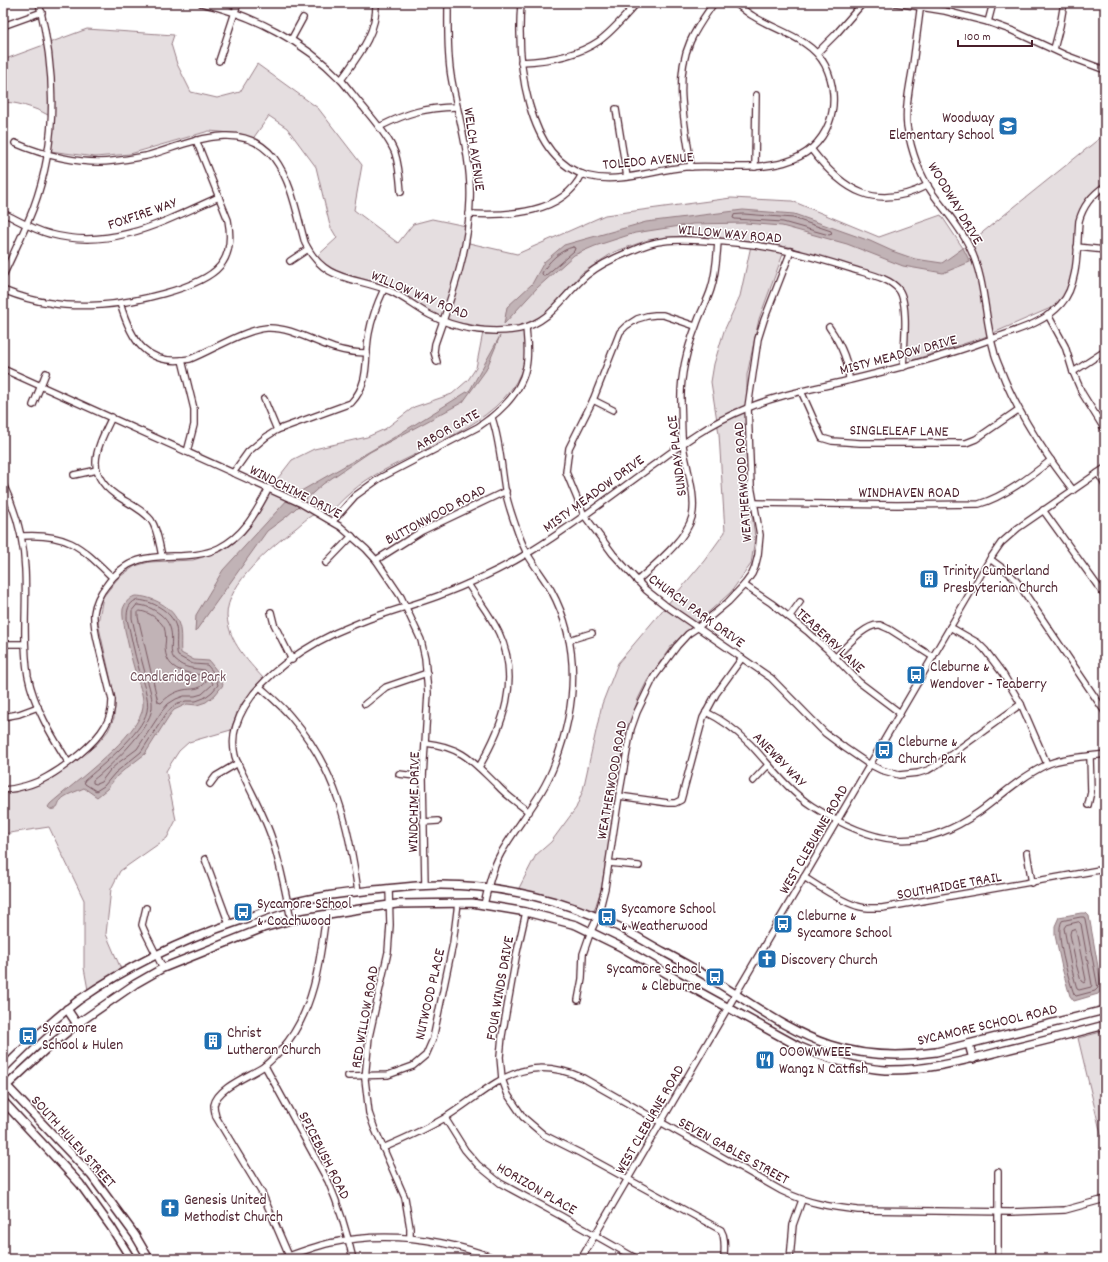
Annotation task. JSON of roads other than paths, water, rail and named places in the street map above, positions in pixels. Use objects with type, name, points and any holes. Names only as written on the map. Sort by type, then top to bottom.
[{"type":"main road","name":"SYCAMORE SCHOOL ROAD","points":[[3,1069],[36,1036],[67,1009],[121,973],[199,935],[288,904],[358,892],[425,886],[460,886],[488,889],[549,900],[597,917],[634,935],[713,980],[779,1022],[813,1038],[838,1047],[866,1053],[913,1055],[936,1052],[1105,1010]]},
{"type":"main road","name":"SYCAMORE SCHOOL ROAD","points":[[4,1086],[77,1024],[135,984],[163,968],[256,931],[291,920],[391,905],[458,903],[484,905],[526,912],[576,925],[619,946],[798,1046],[817,1054],[853,1065],[885,1070],[911,1070],[939,1066],[973,1059],[1105,1025]]},
{"type":"main road","points":[[67,1009],[77,1024]]},
{"type":"main road","points":[[969,1044],[973,1059]]},
{"type":"main road","name":"SOUTH HULEN STREET","points":[[4,1086],[91,1175],[135,1235],[149,1259]]},
{"type":"main road","name":"SOUTH HULEN STREET","points":[[3,1101],[80,1184],[111,1227],[131,1259]]},
{"type":"main road","points":[[80,1184],[91,1175]]},
{"type":"street","points":[[3,276],[33,209],[48,154],[52,125],[53,84],[49,50],[39,3]]},
{"type":"street","points":[[201,3],[220,7],[266,26],[291,40],[311,54],[341,80],[390,142],[398,163],[401,192]]},
{"type":"street","points":[[219,61],[238,3]]},
{"type":"street","points":[[341,80],[365,47],[370,36],[376,12],[376,3]]},
{"type":"street","name":"WELCH AVENUE","points":[[437,362],[434,352],[434,344],[462,259],[468,230],[470,201],[468,163],[451,74],[448,37],[448,3]]},
{"type":"street","name":"TOLEDO AVENUE","points":[[521,3],[521,62],[524,84],[537,127],[545,144],[552,153],[566,165],[582,174],[610,178],[627,177],[669,169],[692,167],[755,167],[783,164],[804,155],[811,149]]},
{"type":"street","points":[[622,3],[630,10]]},
{"type":"street","points":[[521,62],[550,59],[582,50],[598,42],[610,32],[636,3]]},
{"type":"street","points":[[692,167],[681,83],[682,69],[690,43],[698,25],[714,3]]},
{"type":"street","points":[[735,3],[753,16],[806,44],[817,53],[825,65],[830,76],[833,91],[833,106],[827,128],[811,149],[822,164],[836,178],[847,187],[855,191],[876,197],[904,195],[928,185]]},
{"type":"street","points":[[817,53],[863,3]]},
{"type":"street","points":[[896,3],[921,5],[988,22],[1105,70]]},
{"type":"street","points":[[988,22],[993,3]]},
{"type":"street","points":[[1054,49],[1064,3]]},
{"type":"street","name":"WOODWAY DRIVE","points":[[921,5],[908,98],[907,122],[914,156],[928,185],[958,227],[970,247],[978,268],[994,352],[1018,410],[1073,490]]},
{"type":"street","points":[[3,26],[42,12]]},
{"type":"street","points":[[291,40],[303,18]]},
{"type":"street","points":[[755,167],[756,95]]},
{"type":"street","points":[[379,127],[403,115],[418,111],[457,107]]},
{"type":"street","points":[[616,110],[627,177]]},
{"type":"street","name":"WILLOW WAY ROAD","points":[[15,143],[26,148],[77,160],[112,162],[146,156],[205,137],[235,136],[256,143],[266,150],[285,176],[308,249],[324,268],[345,278],[392,292],[430,315],[470,329],[484,331],[517,329],[539,322],[555,310],[587,275],[611,259],[641,247],[662,241],[681,239],[718,241],[759,245],[791,251],[879,278],[897,288],[901,293],[903,301],[905,321],[903,367]]},
{"type":"street","points":[[3,290],[31,300],[51,303],[100,305],[120,303],[185,287],[212,274],[219,267],[227,252],[230,241],[230,231],[228,220],[196,140]]},
{"type":"street","points":[[469,214],[508,214],[523,212],[551,204],[570,192],[579,181],[582,174]]},
{"type":"street","name":"MISTY MEADOW DRIVE","points":[[291,920],[272,840],[261,811],[238,763],[234,747],[234,733],[241,712],[260,687],[272,675],[310,647],[337,632],[374,617],[468,584],[527,554],[683,444],[708,428],[748,407],[767,400],[801,391],[903,367],[991,339],[1038,321],[1061,304],[1068,295],[1073,279],[1081,214],[1092,197],[1105,186]]},
{"type":"street","name":"FOXFIRE WAY","points":[[3,213],[48,234],[63,237],[102,239],[133,232],[219,197]]},
{"type":"street","name":"SUNDAY PLACE","points":[[637,581],[678,541],[685,532],[692,517],[693,499],[683,444],[681,402],[682,385],[688,348],[695,326],[710,290],[715,270],[718,241]]},
{"type":"street","points":[[1077,247],[1105,250]]},
{"type":"street","points":[[290,261],[308,249]]},
{"type":"street","name":"WEATHERWOOD ROAD","points":[[578,1000],[582,979],[583,954],[597,917],[605,888],[619,796],[636,712],[654,677],[677,646],[688,634],[698,628],[728,602],[744,585],[756,567],[760,536],[751,486],[748,407],[758,339],[791,251]]},
{"type":"street","points":[[232,473],[248,452],[277,430],[351,403],[359,395],[363,386],[368,335],[372,318],[384,289]]},
{"type":"street","points":[[120,303],[132,335],[140,345],[154,356],[162,359],[182,360],[201,355],[245,334],[267,328],[304,336],[344,351],[367,353]]},
{"type":"street","name":"CHURCH PARK DRIVE","points":[[695,326],[663,315],[655,315],[637,319],[626,326],[620,332],[615,342],[593,400],[568,448],[566,472],[569,481],[584,515],[613,554],[637,581],[664,605],[771,678],[825,733],[845,748],[881,770],[899,775],[909,775],[928,770],[964,746],[1021,704]]},
{"type":"street","points":[[1048,315],[1065,346],[1073,372],[1082,393],[1105,430]]},
{"type":"street","name":"ARBOR GATE","points":[[333,521],[355,496],[380,478],[478,427],[492,418],[505,406],[521,383],[526,369],[528,356],[526,327]]},
{"type":"street","points":[[829,327],[844,353],[849,368],[850,380]]},
{"type":"street","points":[[1073,372],[1105,351]]},
{"type":"street","points":[[182,360],[194,409],[194,425],[187,452]]},
{"type":"street","name":"WINDCHIME DRIVE","points":[[3,369],[300,503],[333,521],[352,536],[376,560],[401,598],[421,640],[425,658],[428,711],[423,777],[425,886]]},
{"type":"street","points":[[33,405],[46,373]]},
{"type":"street","name":"SINGLELEAF LANE","points":[[801,391],[822,438],[832,441],[860,443],[966,443],[976,439],[1018,410]]},
{"type":"street","points":[[264,399],[277,430]]},
{"type":"street","points":[[593,400],[613,410]]},
{"type":"street","points":[[112,417],[98,447],[96,458],[100,480],[113,493],[137,508],[150,519],[154,526],[162,556]]},
{"type":"street","points":[[484,905],[491,875],[501,853],[529,812],[555,765],[566,732],[571,710],[572,677],[572,652],[570,640],[560,609],[551,590],[527,554],[510,510],[498,438],[492,418]]},
{"type":"street","name":"WINDHAVEN ROAD","points":[[754,503],[897,505],[979,504],[999,496],[1051,460]]},
{"type":"street","name":"WEST CLEBURNE ROAD","points":[[581,1259],[990,559],[1005,539],[1018,528],[1105,468]]},
{"type":"street","points":[[74,475],[97,470]]},
{"type":"street","points":[[1098,473],[1105,485]]},
{"type":"street","points":[[3,484],[10,499],[22,536],[25,570],[24,644],[28,677],[38,707],[68,762]]},
{"type":"street","points":[[3,790],[27,785],[47,777],[94,741],[106,726],[112,708],[112,700],[94,627],[94,612],[98,599],[112,577],[136,561],[145,558],[198,554],[219,548],[231,541],[248,525],[256,514],[269,488]]},
{"type":"street","name":"BUTTONWOOD ROAD","points":[[376,560],[422,531],[506,491]]},
{"type":"street","points":[[1043,510],[1105,596]]},
{"type":"street","points":[[22,536],[36,535],[58,538],[75,544],[86,552],[112,577]]},
{"type":"street","points":[[326,563],[352,536]]},
{"type":"street","points":[[990,559],[1009,573],[1018,582],[1105,712]]},
{"type":"street","points":[[468,584],[499,632],[507,655],[509,673],[509,691],[501,724],[493,744],[479,767]]},
{"type":"street","name":"TEABERRY LANE","points":[[744,585],[771,603],[807,631],[859,682],[900,713]]},
{"type":"street","points":[[789,617],[800,602]]},
{"type":"street","points":[[271,612],[274,624],[292,660]]},
{"type":"street","points":[[835,658],[866,629],[876,626],[881,626],[888,629],[933,657]]},
{"type":"street","points":[[950,627],[966,635],[985,650],[1003,674],[1021,704],[1047,764]]},
{"type":"street","points":[[570,640],[592,633]]},
{"type":"street","points":[[3,644],[24,644]]},
{"type":"street","points":[[619,796],[668,803],[675,803],[681,800],[706,712],[716,694],[742,658]]},
{"type":"street","points":[[365,704],[386,687],[427,673]]},
{"type":"street","points":[[260,687],[291,716],[318,754],[327,771],[345,818],[353,854],[358,892]]},
{"type":"street","points":[[3,716],[18,714],[38,707]]},
{"type":"street","name":"ANEWBY WAY","points":[[706,712],[720,719],[750,744],[799,797],[811,806],[864,833],[901,841],[933,836],[946,831],[978,813],[1026,777],[1047,764],[1065,759],[1105,754]]},
{"type":"street","points":[[425,744],[446,747],[458,751],[470,759],[498,787],[529,812]]},
{"type":"street","points":[[1088,805],[1091,792],[1090,756]]},
{"type":"street","points":[[210,784],[216,776],[238,763]]},
{"type":"street","points":[[753,781],[768,765]]},
{"type":"street","points":[[399,774],[423,777]]},
{"type":"street","points":[[423,822],[438,822]]},
{"type":"street","points":[[1027,853],[1032,883]]},
{"type":"street","points":[[205,859],[229,924]]},
{"type":"street","points":[[609,863],[639,866]]},
{"type":"street","name":"SOUTHRIDGE TRAIL","points":[[804,877],[822,889],[855,906],[869,908],[890,907],[1105,869]]},
{"type":"street","name":"RED WILLOW ROAD","points":[[389,889],[391,905],[388,952],[369,1037],[365,1076],[369,1113],[405,1198],[410,1238]]},
{"type":"street","name":"NUTWOOD PLACE","points":[[348,1076],[388,1075],[413,1066],[426,1055],[434,1039],[453,943],[458,903]]},
{"type":"street","points":[[146,908],[142,925],[163,968]]},
{"type":"street","name":"FOUR WINDS DRIVE","points":[[526,912],[503,1028],[500,1058],[502,1079],[508,1095],[516,1108],[530,1125],[544,1135],[721,1230],[724,1235],[724,1259]]},
{"type":"street","points":[[289,1256],[262,1193],[216,1117],[214,1104],[224,1089],[265,1066],[282,1049],[294,1033],[301,1021],[312,992],[317,971],[326,914]]},
{"type":"street","name":"SPICEBUSH ROAD","points":[[265,1066],[328,1181],[349,1240],[353,1259]]},
{"type":"street","name":"SEVEN GABLES STREET","points":[[383,1148],[428,1128],[502,1079],[518,1072],[534,1069],[557,1069],[583,1078],[782,1191],[802,1200],[837,1208],[858,1210],[998,1211],[1065,1210],[1105,1199]]},
{"type":"street","name":"HORIZON PLACE","points":[[445,1118],[465,1150],[485,1172],[500,1183],[637,1259]]},
{"type":"street","points":[[998,1172],[998,1259]]},
{"type":"street","points":[[790,1259],[793,1225],[802,1200]]},
{"type":"street","points":[[281,1259],[314,1247],[349,1240],[378,1238],[410,1238],[442,1242],[461,1246],[497,1259]]},
{"type":"water","points":[[743,210],[794,214],[915,259],[942,263],[963,248],[970,262],[943,273],[903,266],[847,244],[782,226],[745,223],[693,224],[635,233],[595,246],[574,255],[537,288],[504,324],[507,307],[532,284],[544,262],[564,245],[646,222]]},
{"type":"water","points":[[500,336],[486,370],[463,402],[370,452],[323,484],[286,517],[267,531],[195,632],[196,615],[223,570],[289,498],[393,438],[470,390]]},
{"type":"water","points":[[135,596],[155,600],[172,613],[180,628],[181,653],[194,660],[209,661],[217,671],[223,685],[215,695],[206,702],[197,705],[187,704],[174,710],[145,754],[117,776],[107,789],[97,797],[84,788],[65,796],[60,801],[56,809],[51,809],[48,807],[50,804],[119,744],[140,717],[143,706],[143,697],[131,656],[123,614],[123,609],[126,603]]},
{"type":"water","points":[[1086,913],[1089,916],[1102,989],[1098,994],[1074,1001],[1070,996],[1062,968],[1055,935],[1055,926],[1059,917]]},
{"type":"place","name":"Woodway Elementary School","points":[[1008,126]]},
{"type":"place","name":"Trinity Cumberland Presbyterian Church","points":[[929,579]]},
{"type":"place","name":"Cleburne & Wendover - Teaberry","points":[[916,675]]},
{"type":"place","name":"Cleburne & Church Park","points":[[884,750]]},
{"type":"place","name":"Sycamore School & Coachwood","points":[[243,912]]},
{"type":"place","name":"Sycamore School & Weatherwood","points":[[607,917]]},
{"type":"place","name":"Cleburne & Sycamore School","points":[[783,924]]},
{"type":"place","name":"Discovery Church","points":[[767,959]]},
{"type":"place","name":"Sycamore School & Cleburne","points":[[715,977]]},
{"type":"place","name":"Sycamore School & Hulen","points":[[28,1036]]},
{"type":"place","name":"Christ Lutheran Church","points":[[213,1041]]},
{"type":"place","name":"OOOWWWEEE Wangz N Catfish","points":[[765,1060]]},
{"type":"place","name":"Genesis United Methodist Church","points":[[170,1208]]},
{"type":"park label","name":"Candleridge Park","points":[[178,676]]}]
